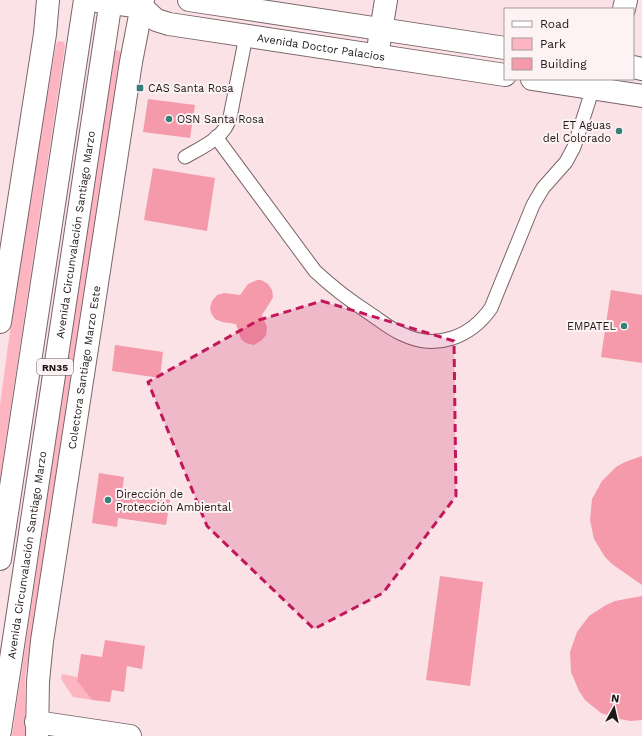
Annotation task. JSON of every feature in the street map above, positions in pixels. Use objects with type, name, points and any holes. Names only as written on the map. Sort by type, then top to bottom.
[{"type":"main road","points":[[0,322],[45,34],[48,0]]},
{"type":"main road","name":"RN35","points":[[0,559],[85,0]]},
{"type":"main road","points":[[189,0],[504,48]]},
{"type":"main road","points":[[377,56],[386,0]]},
{"type":"main road","points":[[104,1],[147,2]]},
{"type":"main road","name":"Avenida Circunvalación Santiago Marzo","points":[[0,731],[104,1]]},
{"type":"main road","name":"Avenida Doctor Palacios","points":[[147,2],[156,20],[164,23],[504,75]]},
{"type":"main road","name":"Colectora Santiago Marzo Este","points":[[37,729],[38,681],[42,641],[132,55],[147,2]]},
{"type":"main road","points":[[543,80],[606,86],[642,96]]},
{"type":"main road","points":[[37,729],[130,736]]},
{"type":"lane","points":[[185,157],[216,138],[221,134],[228,123],[246,36]]},
{"type":"lane","points":[[216,138],[312,266],[329,284],[345,297],[403,335],[423,340],[443,340],[454,338],[471,330],[479,324],[491,308],[536,200],[543,188],[566,162],[606,86]]},
{"type":"highlighted area","points":[[322,301],[454,341],[456,496],[383,593],[314,629],[207,526],[148,382],[259,320]]},
{"type":"green space","points":[[58,41],[64,42],[65,46],[0,479],[0,405],[21,250],[56,45]]},
{"type":"green space","points":[[117,50],[122,53],[121,61],[25,678],[25,736],[12,736],[113,54],[114,51]]},
{"type":"green space","points":[[62,674],[77,677],[77,681],[92,700],[73,697],[61,679]]},
{"type":"building","name":"OSN Santa Rosa","points":[[148,99],[195,105],[190,138],[143,132]]},
{"type":"building","points":[[153,168],[215,178],[207,231],[144,220]]},
{"type":"building","points":[[261,280],[268,284],[272,290],[273,297],[262,315],[267,327],[266,335],[262,340],[254,345],[246,343],[241,339],[236,324],[222,322],[215,319],[210,308],[212,301],[217,295],[224,293],[240,295],[248,284]]},
{"type":"building","name":"EMPATEL","points":[[611,290],[642,295],[642,363],[601,357]]},
{"type":"building","points":[[115,345],[163,352],[160,378],[112,371]]},
{"type":"building","points":[[642,456],[642,585],[612,564],[605,557],[594,539],[590,520],[592,499],[602,481],[616,467]]},
{"type":"building","points":[[99,473],[124,477],[122,492],[170,500],[166,525],[118,518],[117,527],[92,523]]},
{"type":"building","points":[[440,576],[483,582],[470,686],[426,680]]},
{"type":"building","points":[[642,596],[642,720],[630,721],[601,713],[585,700],[579,691],[571,672],[570,652],[577,632],[589,616],[615,601]]},
{"type":"building","points":[[105,640],[145,646],[142,669],[127,666],[124,692],[112,690],[110,702],[92,700],[77,681],[81,654],[102,657]]},
{"type":"place","name":"CAS Santa Rosa","points":[[140,88]]},
{"type":"place","name":"OSN Santa Rosa","points":[[169,119]]},
{"type":"place","name":"ET Aguas del Colorado","points":[[619,131]]},
{"type":"place","name":"EMPATEL","points":[[624,326]]},
{"type":"place","name":"Dirección de Protección Ambiental","points":[[108,500]]}]
